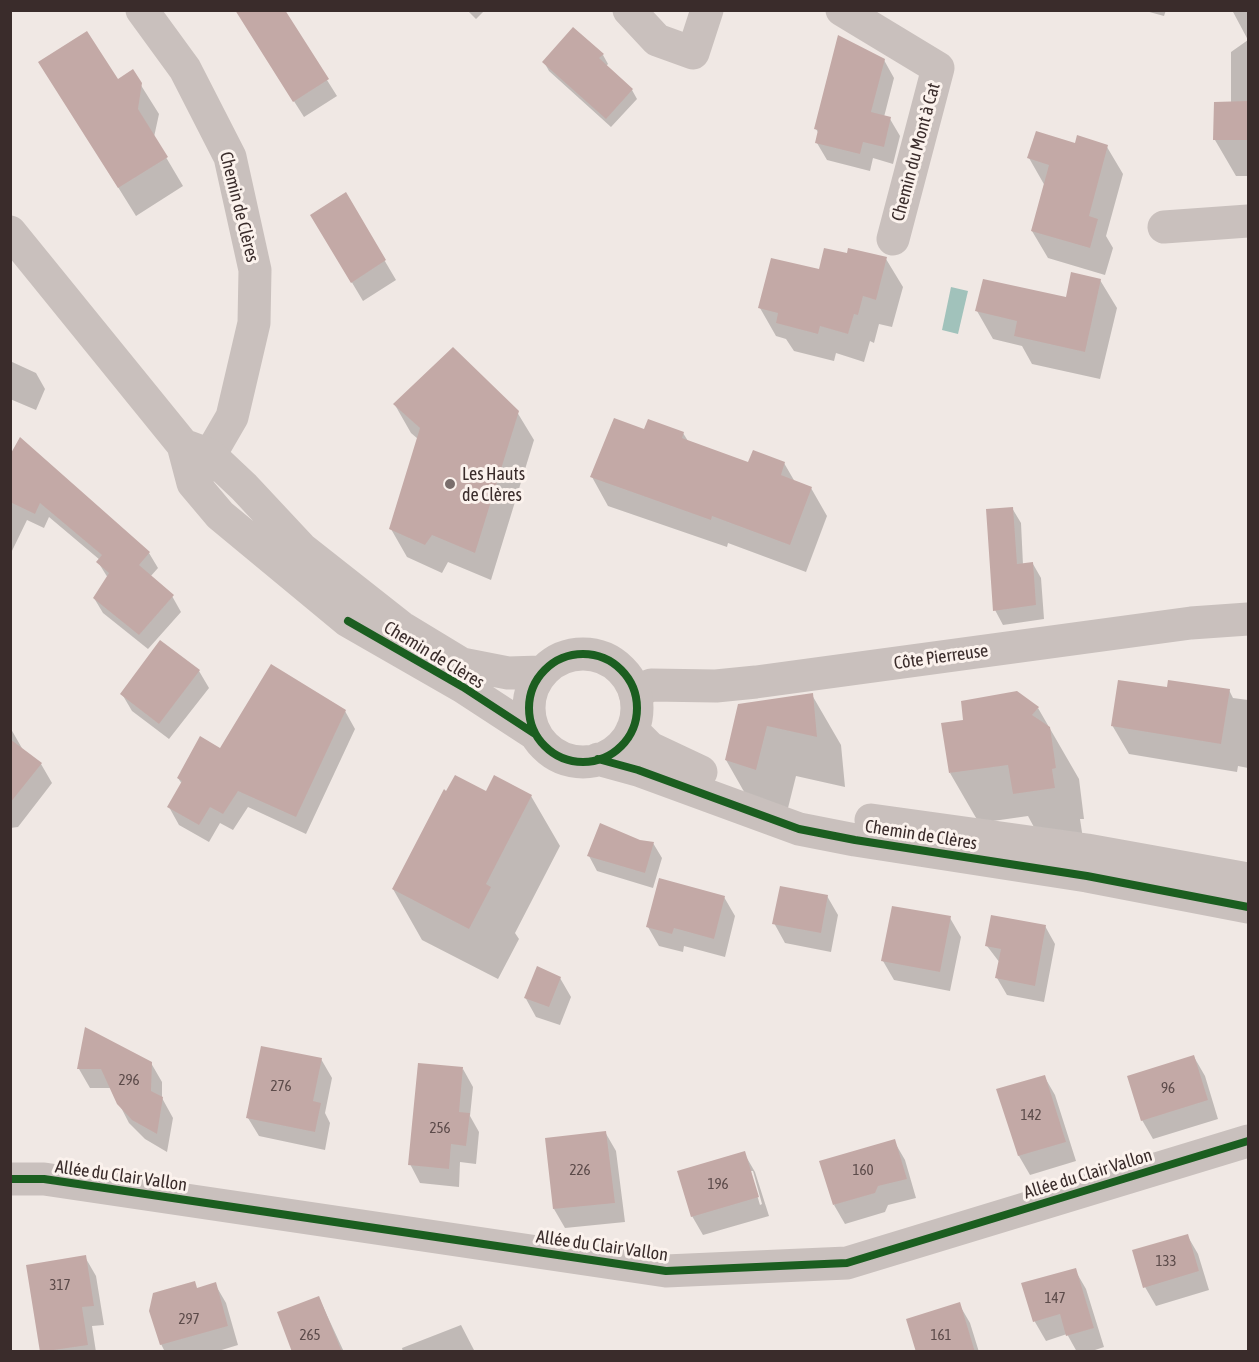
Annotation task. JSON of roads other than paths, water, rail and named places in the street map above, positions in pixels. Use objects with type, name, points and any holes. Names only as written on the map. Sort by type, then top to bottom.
[{"type":"street","name":"Chemin de Clères","points":[[142,10],[185,69],[230,158],[255,270],[254,323],[232,417],[197,450],[193,483],[220,515],[348,621],[463,687],[536,734]]},
{"type":"street","points":[[629,10],[657,40],[693,53],[707,10]]},
{"type":"street","name":"Chemin du Mont à Cat","points":[[842,10],[938,68],[893,239]]},
{"type":"street","points":[[1164,227],[1248,221]]},
{"type":"street","name":"Chemin de Clères","points":[[10,232],[197,450],[244,487],[302,549],[400,627],[462,664],[508,673],[541,672]]},
{"type":"street","name":"Côte Pierreuse","points":[[634,693],[651,685],[716,686],[756,682],[1191,623],[1248,619]]},
{"type":"street","points":[[574,654],[594,654],[612,662],[626,676],[634,693],[637,706],[632,730],[615,751],[598,759],[570,760],[556,755],[536,734],[530,719],[528,703],[533,686],[541,672],[556,660],[574,654]]},
{"type":"street","name":"Chemin de Clères","points":[[632,730],[650,748],[669,759],[764,798],[802,809],[1087,850],[1248,879]]},
{"type":"street","name":"Chemin de Clères","points":[[598,759],[638,770],[799,829],[855,840],[1087,876],[1248,907]]},
{"type":"street","name":"Allée du Clair Vallon","points":[[10,1179],[56,1181],[666,1271],[847,1263],[1248,1142]]},
{"type":"water","points":[[951,287],[968,291],[958,334],[942,330]]},
{"type":"place","name":"Les Hauts de Clères","points":[[450,484]]}]
